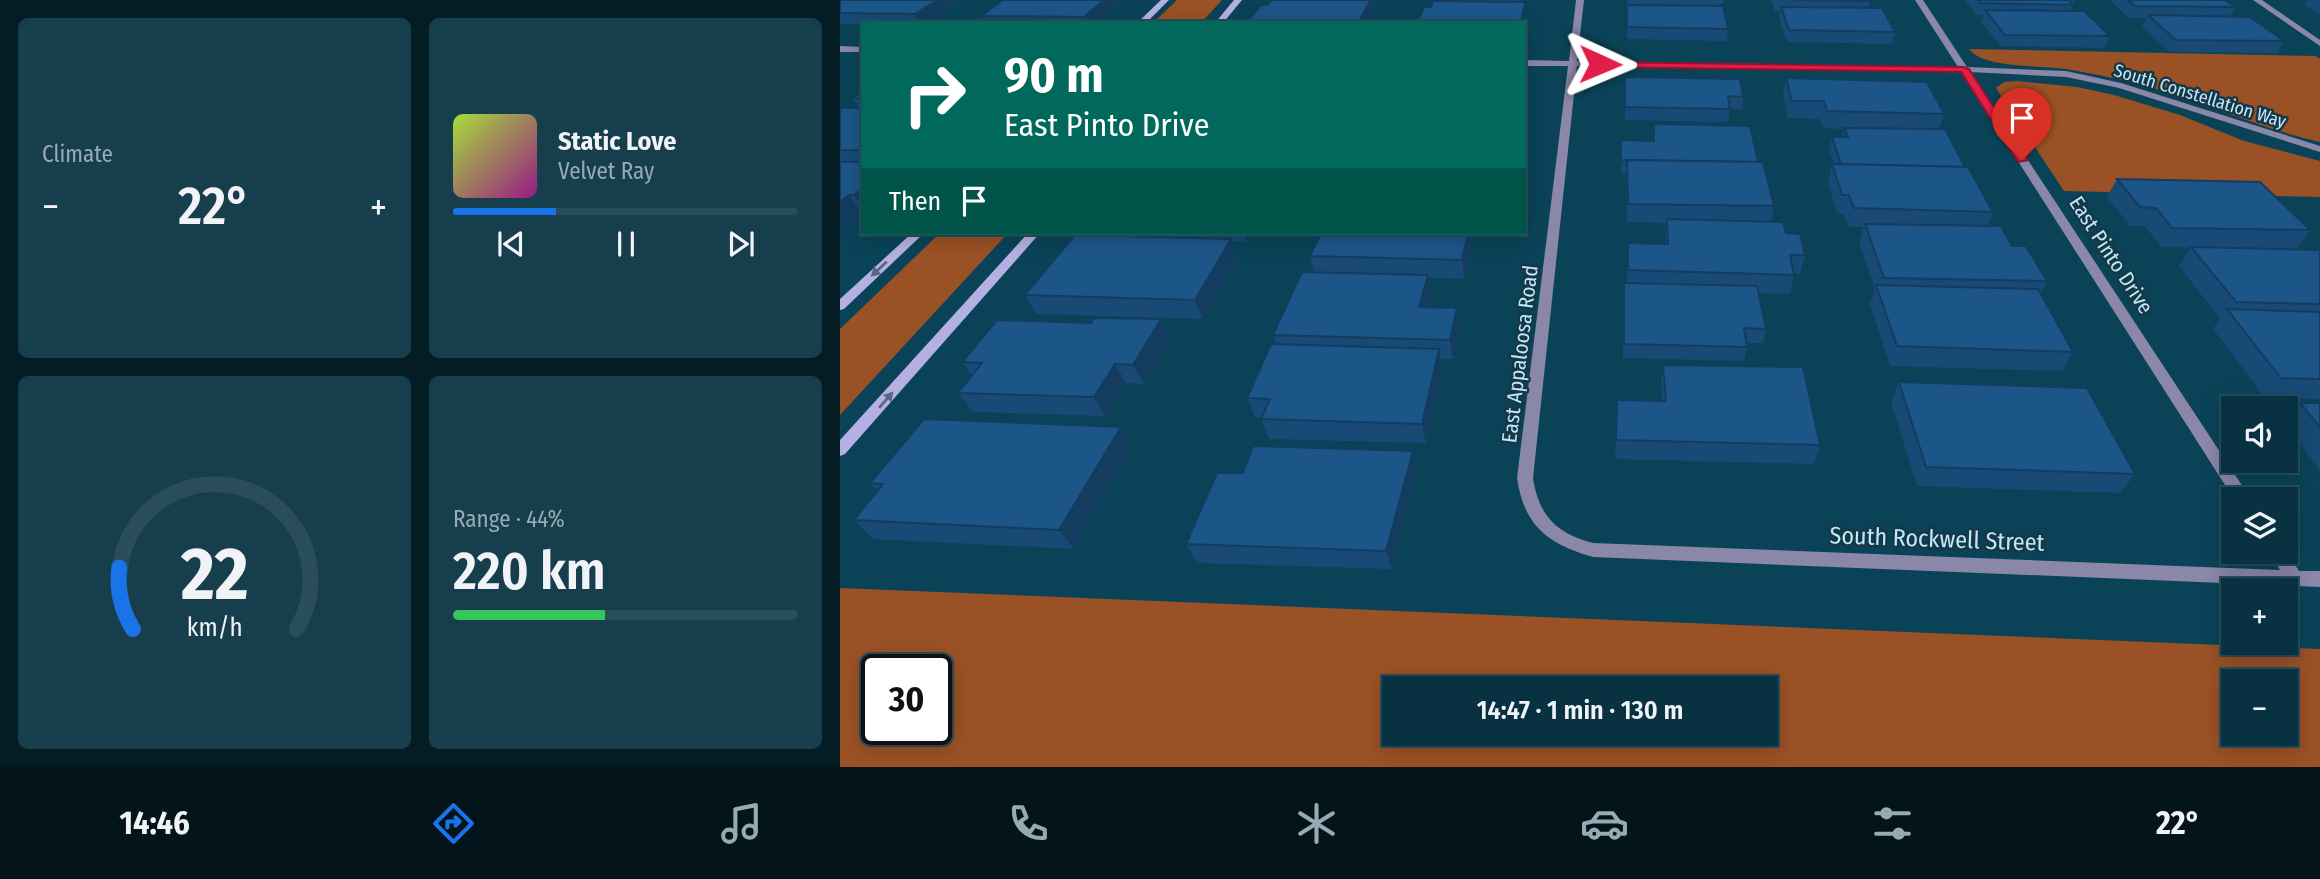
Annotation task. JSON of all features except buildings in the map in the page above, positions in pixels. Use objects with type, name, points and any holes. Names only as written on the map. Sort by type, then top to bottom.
[{"type":"street","points":[[1143,21],[1165,0]]},
{"type":"street","points":[[1221,21],[1238,0]]},
{"type":"street","name":"East Appaloosa Road","points":[[1555,535],[1537,518],[1526,499],[1525,478],[1580,0]]},
{"type":"street","name":"East Pinto Drive","points":[[1919,0],[2234,487]]},
{"type":"street","points":[[2257,0],[2320,44]]},
{"type":"street","points":[[840,49],[861,50]]},
{"type":"street","name":"South Constellation Way","points":[[1526,63],[1964,69],[2066,74],[2121,86],[2320,149]]},
{"type":"street","points":[[840,306],[916,235]]},
{"type":"street","points":[[840,450],[1032,235]]},
{"type":"street","name":"South Rockwell Street","points":[[1555,535],[1578,547],[1593,550],[2294,578]]},
{"type":"street","points":[[2285,564],[2294,578]]},
{"type":"street","name":"South Rockwell Street","points":[[2298,578],[2320,579]]},
{"type":"shaded area","points":[[1177,0],[1222,0],[1203,21],[1155,21]]},
{"type":"shaded area","points":[[1969,49],[2316,56],[2320,59],[2320,142],[2139,84],[2067,69],[2000,63],[1987,60]]},
{"type":"shaded area","points":[[2004,82],[2077,87],[2114,95],[2180,115],[2244,141],[2320,161],[2320,197],[2064,191],[1996,88]]},
{"type":"shaded area","points":[[938,235],[1006,235],[840,415],[840,329]]},
{"type":"shaded area","points":[[840,588],[2221,645],[2221,655],[2298,655],[2298,648],[2320,649],[2320,767],[840,767]]},
{"type":"route","points":[[1600,64],[1964,69],[2022,160]]}]
